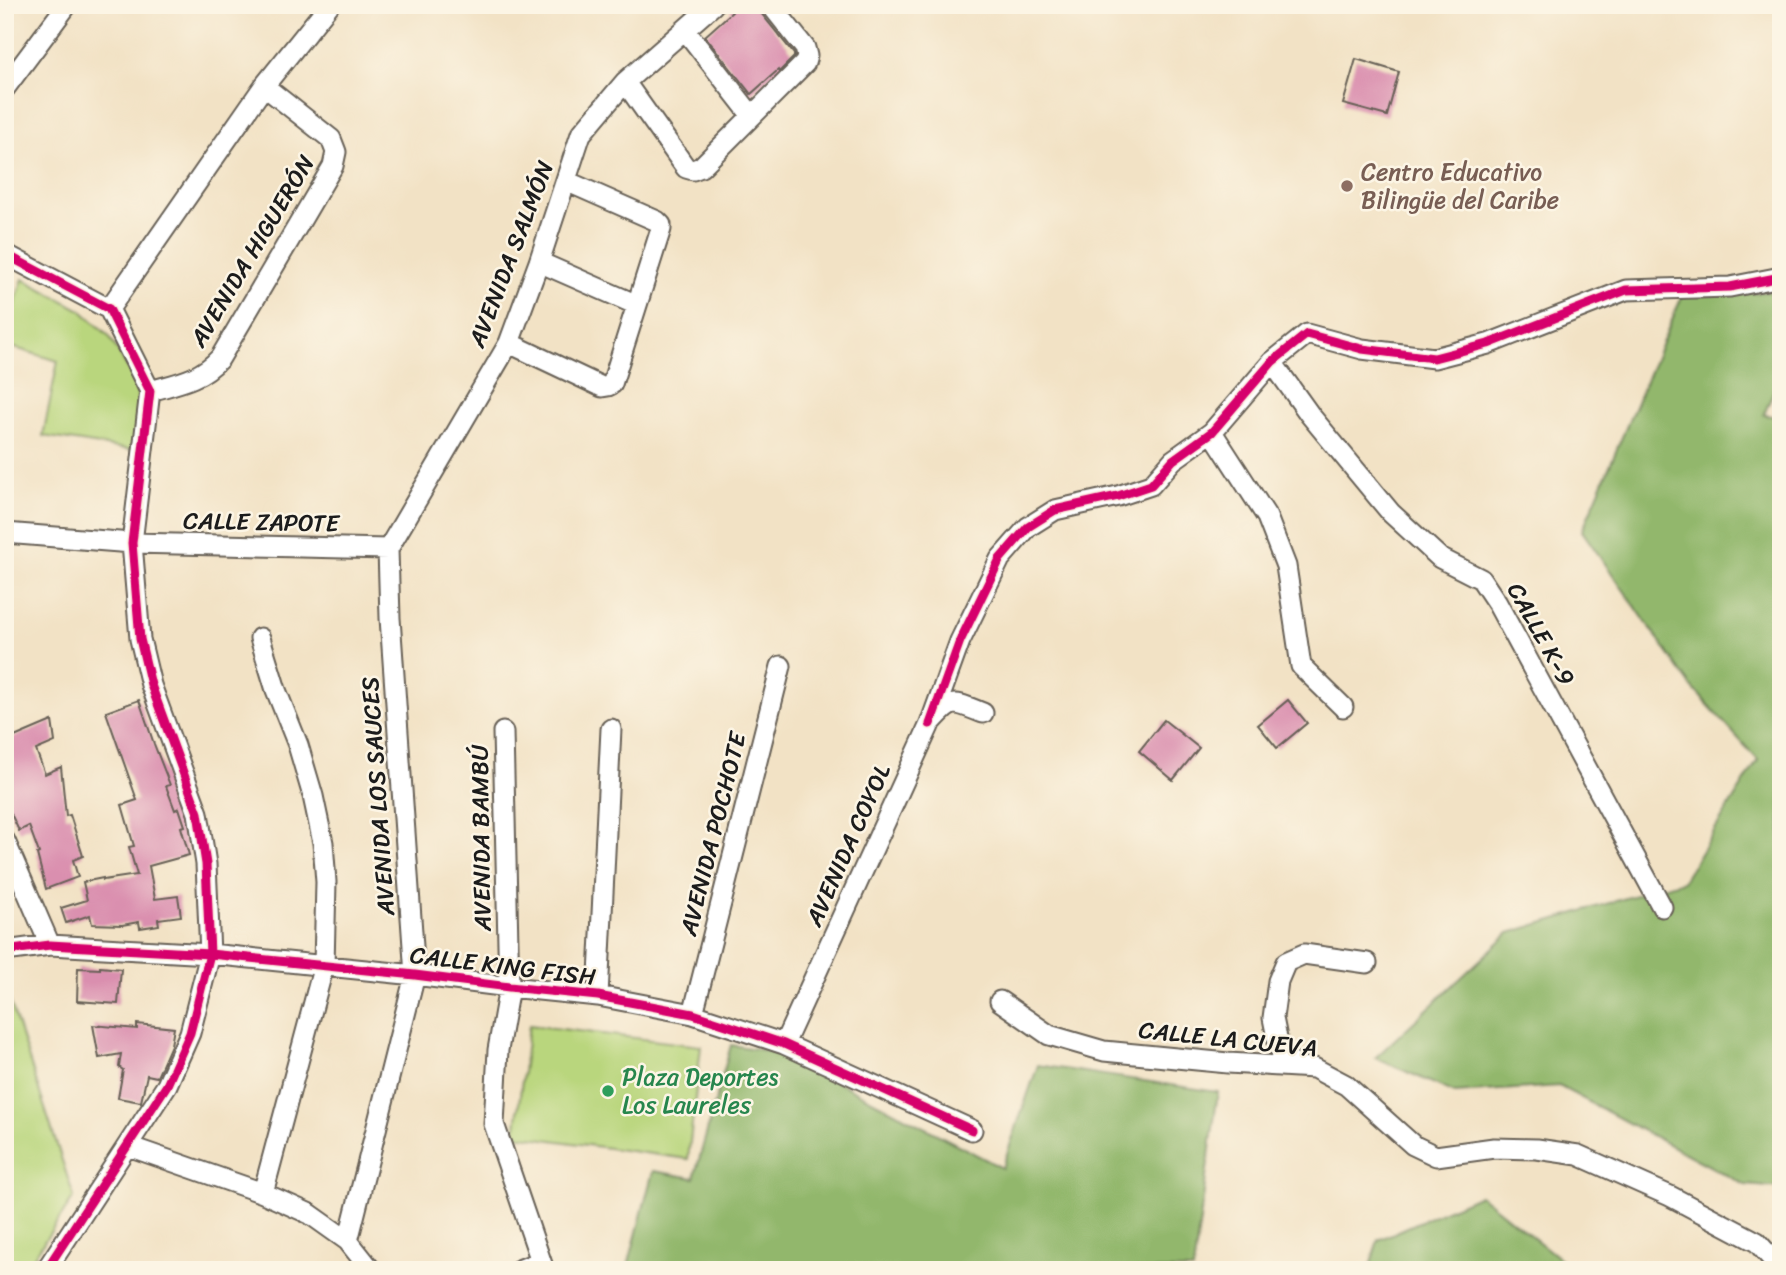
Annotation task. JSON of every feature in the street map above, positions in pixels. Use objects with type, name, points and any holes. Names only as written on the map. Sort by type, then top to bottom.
[{"type":"street","points":[[5,88],[67,5]]},
{"type":"street","points":[[109,309],[264,86],[329,5]]},
{"type":"street","name":"AVENIDA SALMÓN","points":[[388,549],[509,343],[581,134],[625,82],[713,5]]},
{"type":"street","points":[[625,82],[686,168],[693,170],[701,166],[805,63],[805,48],[771,5]]},
{"type":"street","points":[[685,30],[752,116]]},
{"type":"street","name":"AVENIDA HIGUERÓN","points":[[150,391],[195,378],[210,370],[220,358],[333,166],[336,152],[331,139],[264,86]]},
{"type":"street","points":[[509,343],[603,387],[612,384],[661,225],[566,181]]},
{"type":"street","points":[[5,254],[109,309],[150,391],[132,543],[140,639],[151,685],[198,813],[206,864],[210,954],[190,1033],[167,1085],[88,1203],[51,1268]]},
{"type":"street","points":[[539,262],[637,305]]},
{"type":"street","points":[[930,724],[960,641],[1000,559],[1028,527],[1055,510],[1118,496],[1151,485],[1173,460],[1212,432],[1272,362],[1307,334],[1362,349],[1434,358],[1488,344],[1626,290],[1730,287],[1781,277]]},
{"type":"street","name":"CALLE K-9","points":[[1272,362],[1310,415],[1391,513],[1440,558],[1481,579],[1497,603],[1662,907]]},
{"type":"street","points":[[1212,432],[1267,517],[1286,566],[1301,666],[1343,707]]},
{"type":"street","name":"CALLE ZAPOTE","points":[[5,533],[132,543],[388,549]]},
{"type":"street","name":"AVENIDA LOS SAUCES","points":[[348,1241],[415,975],[391,631],[388,549]]},
{"type":"street","points":[[260,638],[313,796],[326,882],[324,965],[263,1193]]},
{"type":"street","name":"AVENIDA POCHOTE","points":[[693,1014],[781,666]]},
{"type":"street","name":"AVENIDA COYOL","points":[[784,1044],[930,724],[946,706],[958,703],[983,713]]},
{"type":"street","points":[[598,996],[611,729]]},
{"type":"street","name":"AVENIDA BAMBÚ","points":[[503,732],[509,987],[498,1049],[494,1124],[543,1265]]},
{"type":"street","points":[[5,841],[50,946]]},
{"type":"street","name":"CALLE KING FISH","points":[[5,951],[50,946],[210,954],[598,996],[693,1014],[784,1044],[972,1130]]},
{"type":"street","points":[[1296,1067],[1279,1048],[1273,1017],[1278,981],[1286,962],[1304,954],[1367,963]]},
{"type":"street","name":"CALLE LA CUEVA","points":[[1000,1001],[1049,1035],[1104,1051],[1314,1068],[1346,1085],[1413,1145],[1436,1156],[1494,1147],[1537,1149],[1577,1155],[1670,1196],[1757,1242],[1781,1269]]},
{"type":"street","points":[[128,1146],[263,1193],[310,1214],[348,1241],[371,1270]]},
{"type":"street","points":[[519,1270],[543,1265]]},
{"type":"green space","points":[[23,279],[81,310],[109,336],[134,379],[141,410],[138,451],[43,436],[58,361],[5,345],[5,331]]},
{"type":"green space","points":[[1781,291],[1781,372],[1764,415],[1781,417],[1781,1188],[1745,1185],[1559,1086],[1455,1093],[1375,1058],[1509,933],[1683,881],[1758,760],[1691,686],[1582,531],[1682,296]]},
{"type":"green space","points":[[5,986],[74,1197],[25,1270],[5,1270]]},
{"type":"green space","name":"Plaza Deportes Los Laureles","points":[[529,1025],[701,1046],[688,1159],[515,1135]]},
{"type":"green space","points":[[731,1045],[782,1053],[1002,1168],[1038,1065],[1218,1092],[1193,1270],[627,1270],[653,1171],[694,1178]]},
{"type":"green space","points":[[1480,1195],[1574,1270],[1369,1270],[1378,1240]]},
{"type":"building","points":[[726,5],[759,5],[761,13],[794,54],[779,72],[778,70],[751,94],[705,36],[732,12]]},
{"type":"building","points":[[1356,59],[1399,72],[1387,116],[1343,104]]},
{"type":"building","points":[[139,700],[170,785],[166,786],[175,810],[179,808],[185,826],[181,827],[189,855],[149,866],[155,899],[178,896],[181,916],[158,919],[159,925],[140,928],[139,922],[122,925],[92,924],[90,915],[66,923],[61,908],[87,900],[83,882],[137,875],[129,847],[134,846],[122,805],[137,800],[106,712]]},
{"type":"building","points":[[1288,700],[1307,723],[1277,748],[1258,725]]},
{"type":"building","points":[[1164,720],[1199,748],[1173,780],[1139,751]]},
{"type":"building","points":[[52,721],[55,742],[36,750],[45,774],[61,767],[66,816],[70,815],[83,856],[73,860],[78,877],[46,889],[37,854],[39,853],[29,826],[19,831],[5,801],[5,741]]},
{"type":"building","points":[[78,968],[121,969],[118,1004],[77,1001]]},
{"type":"building","points":[[137,1024],[174,1028],[171,1045],[157,1077],[147,1075],[141,1102],[118,1098],[123,1070],[119,1067],[121,1054],[99,1058],[93,1025],[137,1029]]},
{"type":"cycle path","points":[[5,254],[109,309],[150,391],[132,543],[140,639],[151,685],[198,813],[206,864],[210,954],[190,1033],[167,1085],[46,1270]]},
{"type":"cycle path","points":[[930,724],[960,641],[1000,559],[1028,527],[1055,510],[1118,496],[1151,485],[1173,460],[1212,432],[1272,362],[1307,334],[1362,349],[1434,358],[1488,344],[1626,290],[1730,287],[1781,277]]},
{"type":"cycle path","points":[[5,951],[50,945],[210,954],[598,996],[693,1014],[784,1044],[972,1130]]},
{"type":"place","name":"Centro Educativo Bilingüe del Caribe","points":[[1347,186]]},
{"type":"place","name":"Plaza Deportes Los Laureles","points":[[608,1091]]}]
